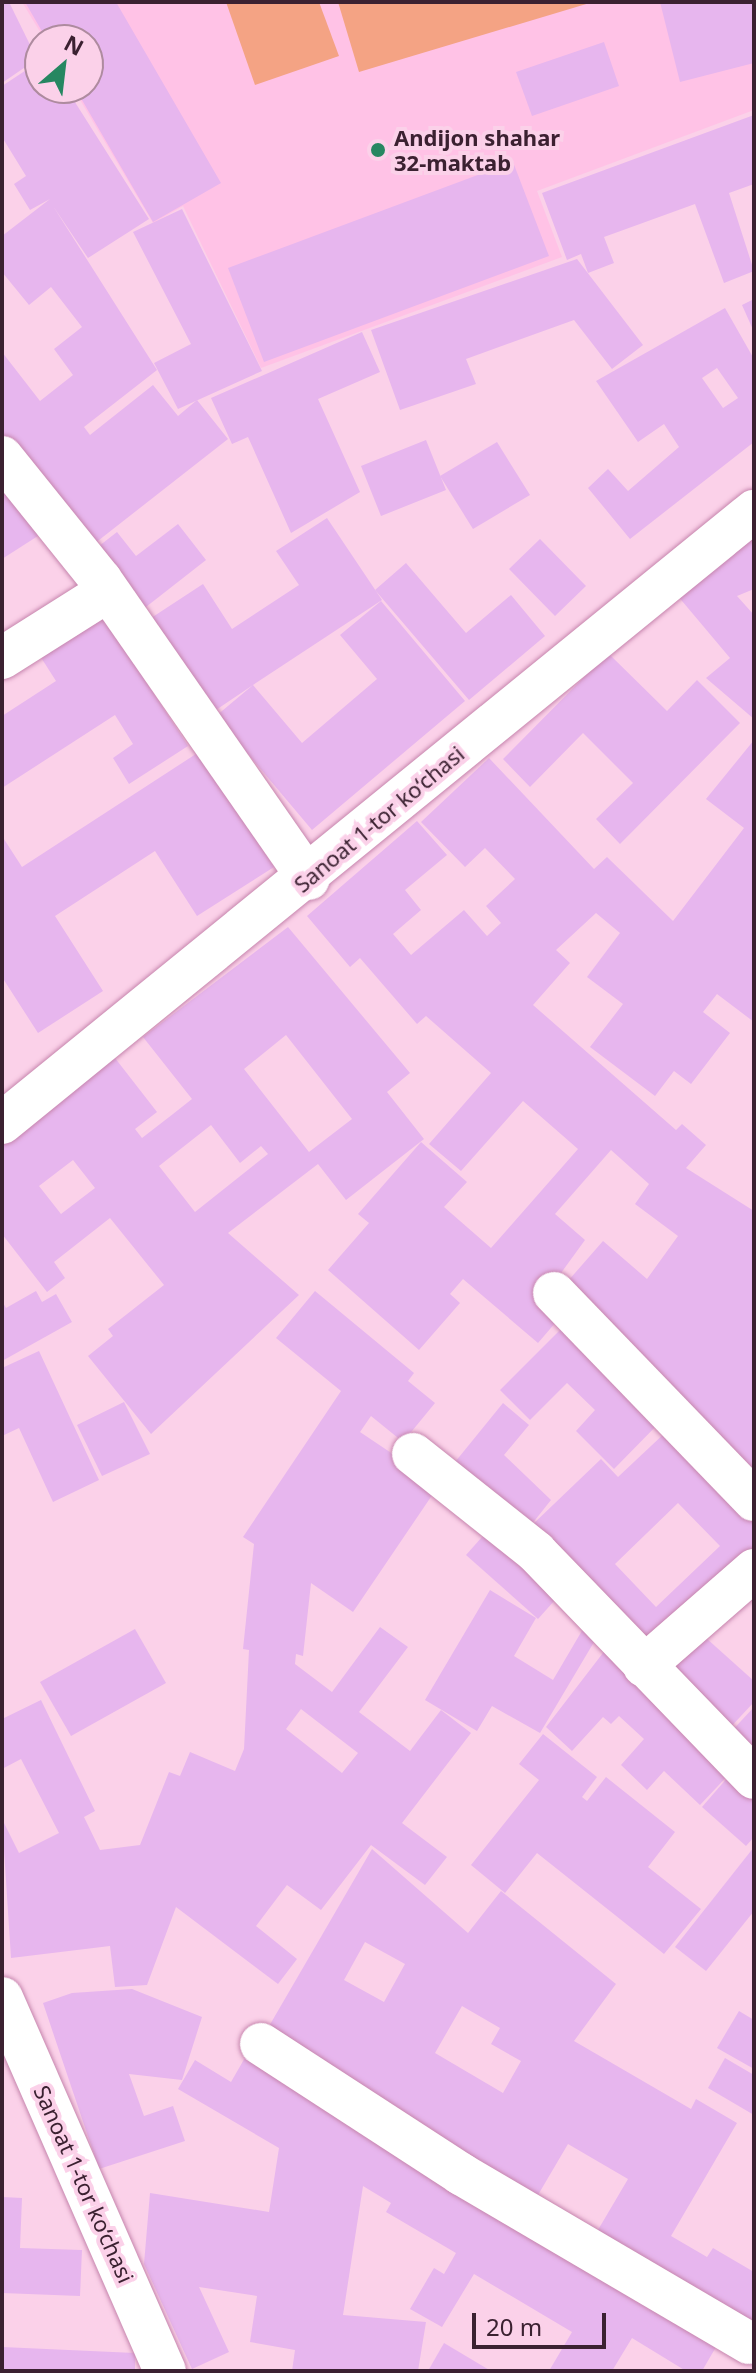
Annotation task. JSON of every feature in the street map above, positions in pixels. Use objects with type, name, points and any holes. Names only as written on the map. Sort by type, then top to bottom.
[{"type":"street","points":[[2,457],[108,591],[309,879]]},
{"type":"street","name":"Sanoat 1-tor ko‘chasi","points":[[2,1123],[309,879],[754,511]]},
{"type":"street","points":[[2,658],[108,591]]},
{"type":"street","points":[[554,1293],[754,1500]]},
{"type":"street","points":[[413,1454],[536,1552],[754,1778]]},
{"type":"street","points":[[644,1666],[754,1570]]},
{"type":"street","name":"Sanoat 1-tor ko‘chasi","points":[[2,1998],[165,2371]]},
{"type":"street","points":[[261,2044],[742,2350]]},
{"type":"shaded area","name":"Andijon shahar 32-maktab","points":[[22,2],[754,2],[754,110],[537,191],[562,257],[261,368],[183,206],[153,223],[82,104],[104,104],[104,24],[35,24]]},
{"type":"shaded area","points":[[226,2],[319,2],[339,56],[255,85]]},
{"type":"shaded area","points":[[338,2],[593,2],[359,72]]},
{"type":"building","points":[[2,2],[9,2],[24,33],[24,68],[2,83]]},
{"type":"building","points":[[25,2],[116,2],[221,183],[153,222],[84,104],[104,104],[104,24],[38,24]]},
{"type":"building","points":[[660,2],[754,2],[754,63],[680,82]]},
{"type":"building","points":[[604,42],[619,86],[532,116],[516,72]]},
{"type":"building","points":[[24,72],[24,104],[76,104],[149,219],[88,258],[53,206],[157,370],[84,427],[90,435],[153,385],[178,416],[197,400],[228,439],[85,551],[2,433],[2,352],[40,401],[73,375],[54,349],[82,327],[51,287],[29,305],[2,272],[2,236],[50,199],[30,210],[14,184],[26,176],[2,137],[2,86]]},
{"type":"building","points":[[754,115],[754,184],[729,193],[754,271],[724,283],[695,204],[604,237],[614,263],[588,273],[581,254],[567,260],[542,193]]},
{"type":"building","points":[[513,162],[549,256],[264,362],[228,268]]},
{"type":"building","points":[[182,209],[262,371],[178,409],[154,363],[191,344],[133,232]]},
{"type":"building","points":[[577,259],[643,345],[612,369],[574,320],[466,359],[476,384],[400,410],[371,330]]},
{"type":"building","points":[[754,299],[754,332],[742,305]]},
{"type":"building","points":[[725,308],[754,359],[754,442],[630,539],[588,488],[608,469],[628,491],[679,447],[664,424],[638,442],[596,381]],"holes":[[[717,368],[738,398],[723,408],[702,378]]]},
{"type":"building","points":[[362,332],[380,372],[318,399],[360,492],[291,533],[248,437],[232,444],[211,398]]},
{"type":"building","points":[[426,440],[446,490],[381,516],[361,466]]},
{"type":"building","points":[[497,442],[530,495],[473,529],[440,476]]},
{"type":"building","points":[[2,477],[41,534],[2,559]]},
{"type":"building","points":[[327,518],[382,600],[207,716],[145,622],[203,584],[232,629],[299,585],[276,551]]},
{"type":"building","points":[[178,524],[206,560],[137,614],[90,553],[117,532],[136,556]]},
{"type":"building","points":[[754,529],[754,589],[737,596],[754,615],[754,719],[706,678],[730,658],[677,595]]},
{"type":"building","points":[[540,539],[586,586],[555,616],[509,569]]},
{"type":"building","points":[[406,563],[466,633],[511,595],[545,636],[469,700],[375,590]]},
{"type":"building","points":[[381,601],[465,701],[312,830],[216,716],[253,685],[302,743],[377,679],[340,635]]},
{"type":"building","points":[[96,605],[188,746],[129,784],[113,758],[133,744],[115,715],[2,788],[2,716],[56,681],[33,645]]},
{"type":"building","points":[[608,653],[667,711],[697,680],[740,723],[620,844],[596,819],[633,783],[583,733],[530,787],[503,759]]},
{"type":"building","points":[[754,740],[754,1022],[717,994],[703,1012],[730,1033],[691,1084],[674,1071],[655,1096],[590,1047],[623,1004],[587,977],[620,933],[596,913],[556,950],[570,963],[533,1005],[676,1130],[682,1124],[706,1145],[686,1168],[754,1211],[754,1478],[561,1289],[603,1241],[647,1279],[678,1236],[635,1204],[649,1184],[611,1150],[555,1214],[585,1240],[537,1306],[556,1322],[538,1343],[463,1279],[450,1294],[460,1303],[419,1350],[328,1270],[369,1223],[358,1214],[421,1142],[467,1182],[444,1207],[491,1248],[578,1149],[523,1101],[461,1171],[429,1144],[491,1073],[426,1016],[417,1024],[360,958],[350,967],[307,916],[417,821],[447,855],[405,890],[421,910],[393,934],[411,955],[464,910],[487,936],[501,923],[486,906],[515,879],[485,848],[465,867],[421,822],[489,758],[594,869],[607,857],[673,921],[744,828],[706,799]]},
{"type":"building","points":[[199,752],[274,867],[197,916],[155,851],[55,916],[103,991],[38,1033],[2,977],[2,836],[22,867]]},
{"type":"building","points":[[288,927],[410,1073],[387,1092],[424,1139],[346,1200],[318,1164],[228,1233],[299,1295],[151,1434],[88,1356],[113,1336],[108,1329],[164,1285],[110,1218],[54,1262],[65,1278],[47,1292],[2,1234],[2,1146],[115,1058],[157,1112],[135,1129],[142,1138],[192,1099],[143,1037]],"holes":[[[286,1035],[352,1119],[309,1152],[244,1069]],[[211,1125],[240,1163],[261,1146],[268,1154],[195,1212],[159,1166]],[[73,1160],[95,1188],[61,1214],[39,1186]]]},
{"type":"building","points":[[36,1291],[42,1302],[56,1294],[72,1322],[2,1361],[2,1301],[6,1308]]},
{"type":"building","points":[[315,1291],[414,1373],[408,1381],[435,1403],[403,1442],[371,1416],[360,1432],[439,1485],[353,1612],[311,1583],[303,1656],[296,1654],[295,1664],[332,1692],[380,1627],[408,1647],[359,1712],[410,1751],[441,1710],[471,1733],[402,1823],[447,1857],[425,1885],[371,1845],[321,1910],[287,1885],[256,1926],[297,1959],[278,1984],[176,1907],[147,1985],[115,1987],[110,1946],[11,1958],[2,1819],[19,1853],[59,1833],[21,1759],[2,1769],[2,1719],[41,1700],[95,1811],[84,1817],[100,1850],[140,1845],[169,1772],[180,1776],[190,1752],[235,1771],[244,1749],[249,1650],[243,1649],[254,1544],[243,1537],[341,1391],[276,1338]],"holes":[[[301,1709],[358,1753],[342,1773],[286,1729]]]},
{"type":"building","points":[[567,1323],[663,1419],[614,1469],[576,1431],[595,1410],[567,1383],[530,1420],[500,1390]]},
{"type":"building","points":[[39,1351],[99,1480],[53,1502],[19,1428],[2,1436],[2,1368]]},
{"type":"building","points":[[124,1402],[150,1454],[102,1476],[77,1425]]},
{"type":"building","points":[[503,1403],[529,1425],[504,1455],[551,1500],[528,1529],[451,1467]]},
{"type":"building","points":[[668,1430],[754,1519],[754,1552],[649,1652],[530,1527],[601,1459],[618,1477]],"holes":[[[678,1503],[720,1546],[656,1607],[615,1564]]]},
{"type":"building","points":[[490,1528],[563,1591],[538,1619],[466,1555]]},
{"type":"building","points":[[490,1590],[536,1618],[514,1656],[553,1680],[583,1629],[597,1637],[540,1733],[492,1706],[477,1731],[425,1700]]},
{"type":"building","points":[[135,1629],[166,1683],[71,1736],[40,1682]]},
{"type":"building","points":[[696,1629],[754,1681],[754,1702],[727,1731],[659,1670]]},
{"type":"building","points":[[606,1649],[734,1769],[700,1805],[664,1771],[647,1790],[621,1765],[644,1739],[619,1716],[611,1724],[603,1717],[572,1751],[546,1727]]},
{"type":"building","points":[[754,1707],[754,1758],[728,1735]]},
{"type":"building","points":[[543,1734],[597,1777],[582,1797],[587,1801],[606,1777],[675,1832],[648,1867],[701,1909],[664,1954],[537,1853],[505,1893],[471,1865],[539,1780],[519,1764]]},
{"type":"building","points":[[728,1777],[754,1800],[754,1837],[746,1846],[702,1807]]},
{"type":"building","points":[[754,1847],[754,1911],[706,1971],[675,1947]]},
{"type":"building","points":[[372,1849],[468,1933],[501,1891],[616,1984],[574,2041],[691,2109],[696,2099],[737,2123],[671,2236],[707,2257],[713,2248],[754,2272],[754,2326],[595,2235],[628,2179],[568,2144],[535,2200],[261,2040]],"holes":[[[365,1942],[405,1964],[384,2002],[344,1980]],[[462,2006],[500,2028],[491,2044],[521,2061],[503,2093],[435,2053]]]},
{"type":"building","points":[[132,1989],[202,2017],[182,2080],[129,2074],[144,2116],[173,2106],[185,2141],[99,2169],[43,2003],[72,1993]]},
{"type":"building","points":[[739,2011],[754,2020],[754,2069],[717,2048]]},
{"type":"building","points":[[250,2049],[723,2335],[702,2371],[686,2371],[632,2338],[612,2371],[549,2371],[572,2332],[474,2274],[442,2327],[410,2309],[434,2268],[444,2274],[456,2253],[386,2212],[391,2203],[363,2186],[343,2315],[426,2322],[418,2371],[292,2371],[295,2350],[250,2342],[257,2296],[199,2287],[229,2352],[192,2369],[144,2264],[150,2193],[269,2212],[279,2148],[178,2089],[195,2060],[231,2082]]},
{"type":"building","points":[[725,2058],[754,2075],[754,2115],[708,2088]]},
{"type":"building","points":[[2,2197],[22,2198],[20,2248],[82,2250],[80,2296],[2,2293]]},
{"type":"building","points":[[444,2343],[491,2371],[428,2371]]},
{"type":"building","points":[[2,2347],[135,2353],[135,2371],[2,2371]]},
{"type":"place","name":"Andijon shahar 32-maktab","points":[[378,150]]}]
